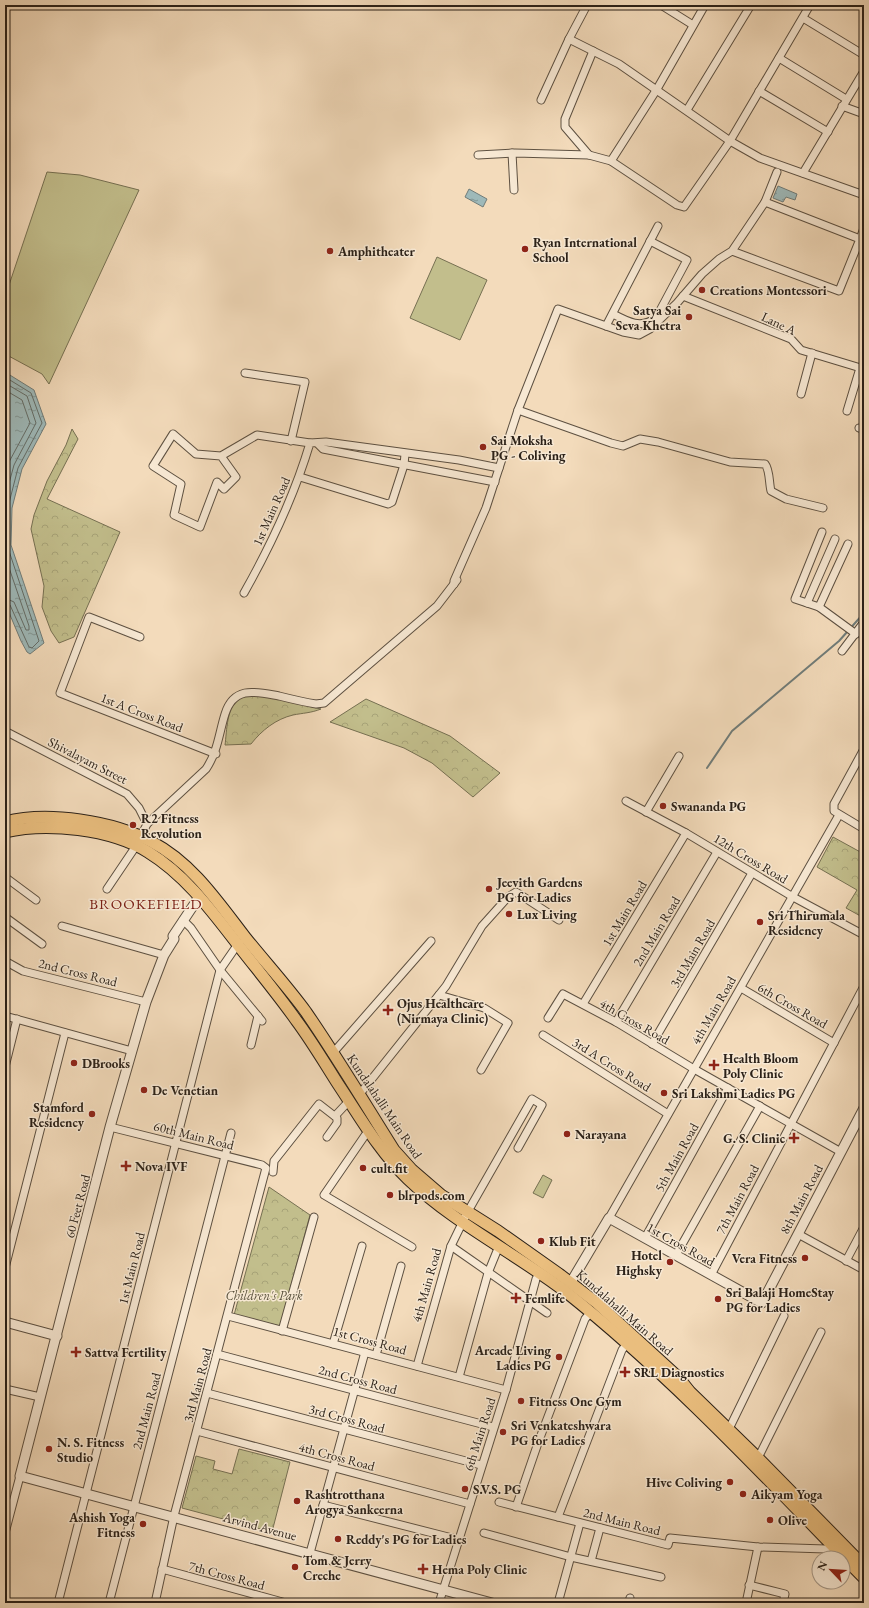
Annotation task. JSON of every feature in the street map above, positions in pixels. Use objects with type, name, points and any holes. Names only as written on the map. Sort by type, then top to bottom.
[{"type":"main road","name":"Kundalahalli Main Road","points":[[5,822],[30,817],[64,818],[98,824],[138,841],[146,851],[173,871],[201,899],[297,1020],[368,1131],[387,1157],[408,1179],[434,1201],[465,1217],[498,1231],[571,1282],[633,1335],[678,1377],[690,1392],[864,1564]]},
{"type":"main road","name":"Kundalahalli Main Road","points":[[5,832],[30,827],[63,828],[138,841],[153,842],[177,859],[204,885],[304,1011],[394,1150],[412,1170],[499,1246],[539,1273],[590,1312],[739,1450],[864,1578]]},
{"type":"street","points":[[541,100],[569,39],[587,5]]},
{"type":"street","points":[[661,5],[693,25]]},
{"type":"street","points":[[611,161],[657,89],[705,5]]},
{"type":"street","points":[[687,110],[751,5]]},
{"type":"street","points":[[478,155],[512,153],[589,155],[611,161],[676,206],[684,207],[730,141],[810,5]]},
{"type":"street","points":[[803,18],[864,55]]},
{"type":"street","points":[[569,39],[619,64],[730,141],[760,158],[864,195]]},
{"type":"street","points":[[589,155],[565,126],[565,119],[593,51]]},
{"type":"street","points":[[779,58],[846,99]]},
{"type":"street","points":[[803,173],[864,71]]},
{"type":"street","points":[[759,91],[828,132]]},
{"type":"street","points":[[842,106],[864,114]]},
{"type":"street","points":[[512,153],[514,190]]},
{"type":"street","points":[[107,889],[138,841],[147,824],[206,769],[216,754],[226,712],[235,697],[243,693],[255,691],[316,704],[324,703],[437,606],[454,584],[486,508],[518,410],[558,309],[606,326],[639,334],[655,326],[702,274],[719,259],[732,251],[765,202],[777,172]]},
{"type":"street","points":[[765,202],[860,238]]},
{"type":"street","points":[[606,326],[658,226]]},
{"type":"street","points":[[732,251],[839,290],[864,228]]},
{"type":"street","points":[[613,314],[628,322],[639,324],[649,323],[656,318],[687,260],[650,241]]},
{"type":"street","name":"Lane A","points":[[683,296],[792,339],[801,350],[862,369]]},
{"type":"street","points":[[801,394],[812,353]]},
{"type":"street","points":[[847,411],[862,369]]},
{"type":"street","points":[[245,373],[305,382],[291,441]]},
{"type":"street","points":[[518,410],[612,444],[623,446],[640,439],[658,442],[730,462],[765,464],[768,468],[768,482],[771,491],[786,499],[823,508]]},
{"type":"street","points":[[221,456],[236,477],[224,489],[217,482],[200,527],[174,515],[181,484],[153,466],[173,434],[196,454],[221,456],[257,435],[291,441],[318,444],[326,442],[405,454],[459,460],[499,468]]},
{"type":"street","name":"1st Main Road","points":[[244,593],[264,557],[286,511],[300,477],[310,443]]},
{"type":"street","points":[[318,444],[323,449],[495,482]]},
{"type":"street","points":[[300,477],[388,504],[392,502],[404,465],[405,454]]},
{"type":"street","points":[[822,532],[795,599],[819,607],[852,630]]},
{"type":"street","points":[[808,603],[835,539]]},
{"type":"street","points":[[819,607],[848,544]]},
{"type":"street","name":"1st A Cross Road","points":[[140,637],[90,617],[60,693],[216,754]]},
{"type":"street","points":[[842,651],[852,630],[864,622]]},
{"type":"street","name":"Shivalayam Street","points":[[5,731],[127,794],[139,808],[147,824]]},
{"type":"street","points":[[864,749],[861,762],[834,804],[834,811],[864,829]]},
{"type":"street","points":[[647,810],[680,756]]},
{"type":"street","name":"12th Cross Road","points":[[626,801],[647,810],[793,897],[864,935]]},
{"type":"street","name":"4th Main Road","points":[[571,1282],[839,815]]},
{"type":"street","name":"1st Main Road","points":[[583,1004],[686,833]]},
{"type":"street","name":"2nd Main Road","points":[[616,1022],[717,852]]},
{"type":"street","name":"3rd Main Road","points":[[652,1044],[752,873]]},
{"type":"street","points":[[5,877],[36,900]]},
{"type":"street","points":[[359,1095],[439,995],[482,926],[508,897],[516,892],[559,920]]},
{"type":"street","name":"60 Feet Road","points":[[5,1533],[110,1127],[146,1002],[164,955],[174,939],[173,936],[201,899]]},
{"type":"street","points":[[5,917],[42,944]]},
{"type":"street","points":[[185,922],[220,970],[260,1019],[251,1045]]},
{"type":"street","points":[[62,926],[164,955]]},
{"type":"street","points":[[332,1054],[431,941]]},
{"type":"street","name":"1st Main Road","points":[[58,1603],[220,970],[238,944]]},
{"type":"street","name":"2nd Cross Road","points":[[5,961],[22,971],[146,1002]]},
{"type":"street","name":"7th Main Road","points":[[711,1275],[864,986]]},
{"type":"street","name":"6th Cross Road","points":[[741,988],[834,1043]]},
{"type":"street","name":"4th Cross Road","points":[[548,1018],[563,994],[616,1022],[694,1069],[841,1152]]},
{"type":"street","points":[[439,995],[484,1008],[508,1023],[481,1070]]},
{"type":"street","points":[[5,1016],[132,1051]]},
{"type":"street","points":[[5,1067],[17,1019]]},
{"type":"street","points":[[5,1266],[65,1033]]},
{"type":"street","name":"3rd A Cross Road","points":[[543,1035],[668,1114]]},
{"type":"street","name":"5th Main Road","points":[[645,1238],[728,1088]]},
{"type":"street","name":"4th Main Road","points":[[417,1366],[451,1246],[465,1217],[532,1099],[542,1104],[518,1148]]},
{"type":"street","points":[[327,1137],[337,1123],[336,1116],[350,1101]]},
{"type":"street","name":"3rd Main Road","points":[[155,1603],[174,1516],[269,1172],[274,1161],[318,1104],[336,1116]]},
{"type":"street","points":[[676,1255],[760,1106]]},
{"type":"street","name":"8th Main Road","points":[[762,1303],[864,1108]]},
{"type":"street","name":"60th Main Road","points":[[110,1127],[262,1165],[269,1172]]},
{"type":"street","points":[[368,1131],[324,1195],[412,1247]]},
{"type":"street","name":"2nd Main Road","points":[[109,1603],[133,1505],[227,1156],[231,1133]]},
{"type":"street","points":[[282,1331],[314,1216]]},
{"type":"street","name":"1st Cross Road","points":[[608,1218],[762,1303]]},
{"type":"street","points":[[846,1261],[864,1228]]},
{"type":"street","points":[[798,1234],[864,1270]]},
{"type":"street","points":[[333,1344],[362,1246]]},
{"type":"street","points":[[451,1246],[488,1273],[547,1312]]},
{"type":"street","points":[[459,1377],[488,1273],[499,1246]]},
{"type":"street","points":[[376,1355],[401,1266]]},
{"type":"street","name":"6th Main Road","points":[[439,1603],[460,1540],[481,1465],[506,1390],[536,1279],[539,1273]]},
{"type":"street","points":[[516,1507],[538,1443],[585,1319],[590,1312]]},
{"type":"street","name":"1st Cross Road","points":[[228,1316],[506,1390]]},
{"type":"street","points":[[729,1429],[784,1316]]},
{"type":"street","points":[[5,1322],[57,1336]]},
{"type":"street","points":[[758,1458],[821,1332]]},
{"type":"street","points":[[558,1517],[622,1350],[626,1345]]},
{"type":"street","points":[[310,1553],[365,1352]]},
{"type":"street","name":"2nd Cross Road","points":[[218,1354],[493,1427]]},
{"type":"street","points":[[5,1389],[40,1397]]},
{"type":"street","name":"3rd Cross Road","points":[[207,1394],[481,1465]]},
{"type":"street","name":"4th Cross Road","points":[[197,1431],[470,1504]]},
{"type":"street","name":"Arvind Avenue","points":[[20,1476],[310,1553],[444,1590],[478,1601],[492,1603]]},
{"type":"street","name":"2nd Main Road","points":[[499,1502],[668,1545],[670,1538],[758,1547],[826,1549],[832,1545]]},
{"type":"street","points":[[323,1505],[460,1540]]},
{"type":"street","points":[[558,1603],[580,1523]]},
{"type":"street","points":[[591,1561],[600,1528]]},
{"type":"street","points":[[484,1533],[570,1557],[661,1577]]},
{"type":"street","points":[[746,1603],[758,1547]]},
{"type":"street","name":"7th Cross Road","points":[[162,1569],[286,1603]]},
{"type":"street","points":[[749,1585],[785,1594],[783,1603]]},
{"type":"green space","points":[[47,172],[80,175],[139,190],[49,384],[42,374],[5,354],[5,297]]},
{"type":"green space","points":[[437,257],[487,280],[460,340],[410,318]]},
{"type":"green space","points":[[72,429],[78,439],[47,499],[120,532],[74,637],[59,643],[51,631],[42,607],[44,586],[31,529],[34,515],[47,481],[66,445]]},
{"type":"green space","points":[[256,694],[321,709],[293,715],[275,722],[260,734],[251,744],[225,745],[228,719],[232,707],[241,698]]},
{"type":"green space","points":[[366,699],[450,736],[500,773],[473,797],[432,763],[404,748],[330,722]]},
{"type":"green space","points":[[833,837],[864,854],[864,918],[846,908],[857,890],[817,867]]},
{"type":"green space","points":[[543,1175],[552,1180],[543,1198],[533,1193]]},
{"type":"green space","name":"Children's Park","points":[[269,1187],[310,1215],[280,1326],[234,1315]]},
{"type":"green space","points":[[239,1449],[290,1462],[272,1532],[182,1508],[196,1456],[215,1461],[213,1469],[232,1474]]},
{"type":"water","points":[[778,186],[797,194],[795,200],[786,197],[783,202],[773,198]]},
{"type":"water","points":[[469,189],[487,199],[483,207],[465,197]]},
{"type":"water","points":[[5,372],[34,390],[46,424],[22,469],[12,508],[11,545],[44,643],[30,654],[27,652],[21,641],[5,603]]},
{"type":"waterway","points":[[707,768],[732,731],[839,641],[864,613]]},
{"type":"place","name":"Ryan International School","points":[[525,249]]},
{"type":"place","name":"Amphitheater","points":[[330,251]]},
{"type":"place","name":"Creations Montessori","points":[[702,290]]},
{"type":"place","name":"Satya Sai Seva Khetra","points":[[689,317]]},
{"type":"place","name":"Sai Moksha PG - Coliving","points":[[483,447]]},
{"type":"place","name":"Swananda PG","points":[[663,806]]},
{"type":"place","name":"R2 Fitness Revolution","points":[[133,825]]},
{"type":"place","name":"Jeevith Gardens PG for Ladies","points":[[489,889]]},
{"type":"place","name":"Lux Living","points":[[509,914]]},
{"type":"place","name":"Sri Thirumala Residency","points":[[760,922]]},
{"type":"place","name":"Ojus Healthcare (Nirmaya Clinic)","points":[[388,1010]]},
{"type":"place","name":"DBrooks","points":[[74,1063]]},
{"type":"place","name":"Health Bloom Poly Clinic","points":[[714,1065]]},
{"type":"place","name":"De Venetian","points":[[144,1090]]},
{"type":"place","name":"Sri Lakshmi Ladies PG","points":[[664,1093]]},
{"type":"place","name":"Stamford Residency","points":[[92,1114]]},
{"type":"place","name":"Narayana","points":[[567,1134]]},
{"type":"place","name":"G. S. Clinic","points":[[794,1138]]},
{"type":"place","name":"Nova IVF","points":[[126,1166]]},
{"type":"place","name":"cult.fit","points":[[363,1168]]},
{"type":"place","name":"blrpods.com","points":[[390,1195]]},
{"type":"place","name":"Klub Fit","points":[[541,1241]]},
{"type":"place","name":"Vera Fitness","points":[[805,1258]]},
{"type":"place","name":"Hotel Highsky","points":[[670,1262]]},
{"type":"place","name":"Femlife","points":[[516,1298]]},
{"type":"place","name":"Sri Balaji HomeStay PG for Ladies","points":[[718,1299]]},
{"type":"place","name":"Sattva Fertility","points":[[76,1352]]},
{"type":"place","name":"Arcade Living Ladies PG","points":[[559,1357]]},
{"type":"place","name":"SRL Diagnostics","points":[[625,1372]]},
{"type":"place","name":"Fitness One Gym","points":[[521,1401]]},
{"type":"place","name":"Sri Venkateshwara PG for Ladies","points":[[503,1432]]},
{"type":"place","name":"N. S. Fitness Studio","points":[[49,1449]]},
{"type":"place","name":"Hive Coliving","points":[[730,1482]]},
{"type":"place","name":"S.V.S. PG","points":[[465,1489]]},
{"type":"place","name":"Aikyam Yoga","points":[[743,1494]]},
{"type":"place","name":"Rashtrotthana Arogya Sankeerna","points":[[297,1501]]},
{"type":"place","name":"Olive","points":[[770,1520]]},
{"type":"place","name":"Ashish Yoga Fitness","points":[[143,1524]]},
{"type":"place","name":"Reddy's PG for Ladies","points":[[338,1539]]},
{"type":"place","name":"Tom & Jerry Creche","points":[[295,1567]]},
{"type":"place","name":"Hema Poly Clinic","points":[[423,1569]]},
{"type":"district","name":"BROOKEFIELD","points":[[146,904]]}]
